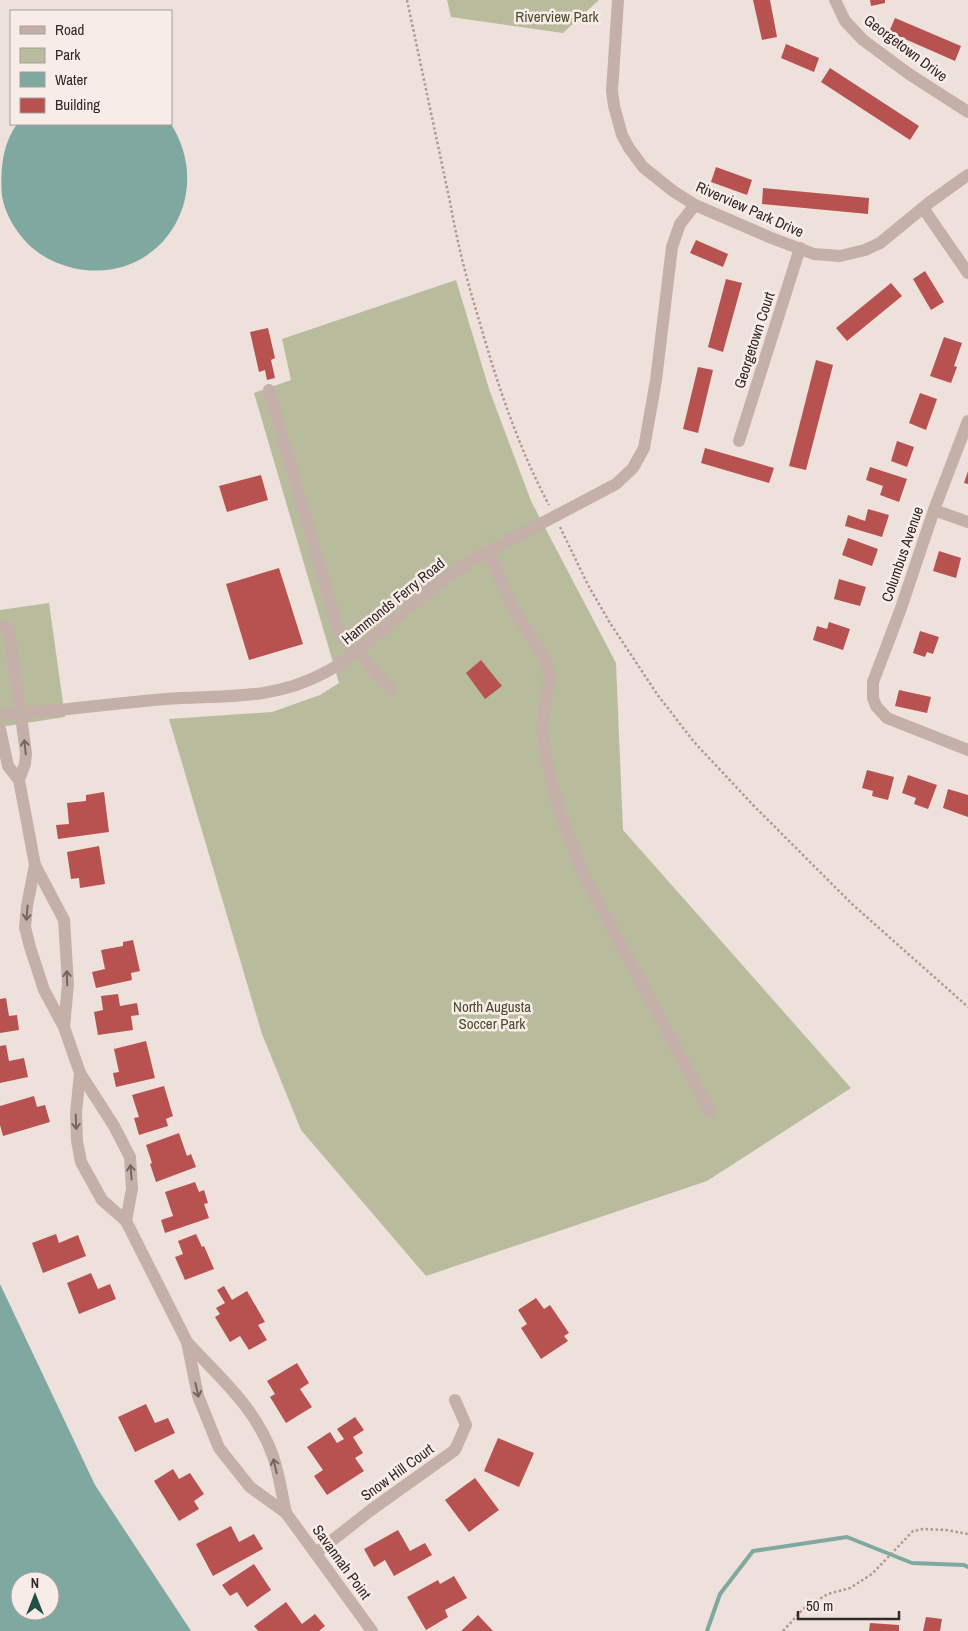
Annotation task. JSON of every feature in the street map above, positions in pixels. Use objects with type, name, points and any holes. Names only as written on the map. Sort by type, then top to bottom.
[{"type":"street","name":"Riverview Park Drive","points":[[618,0],[612,91],[622,135],[643,168],[673,191],[695,205],[769,237],[827,256],[840,256],[865,250],[880,243],[923,208]]},
{"type":"street","name":"Georgetown Drive","points":[[835,0],[845,21],[863,40],[909,74],[968,112]]},
{"type":"street","points":[[968,175],[923,208],[968,273]]},
{"type":"street","name":"Hammonds Ferry Road","points":[[0,715],[166,699],[274,692],[291,688],[326,673],[357,651],[452,572],[616,484],[633,468],[644,448],[656,380],[672,247],[680,224],[695,205]]},
{"type":"street","name":"Georgetown Court","points":[[739,441],[800,248]]},
{"type":"street","points":[[269,390],[338,630],[390,689]]},
{"type":"street","name":"Columbus Avenue","points":[[968,421],[934,510],[900,611],[872,682],[873,698],[876,706],[887,718],[968,750]]},
{"type":"street","points":[[934,510],[968,522]]},
{"type":"street","points":[[488,552],[513,608],[545,660],[550,677],[545,702],[543,729],[545,754],[558,807],[581,870],[710,1112]]},
{"type":"street","name":"Savannah Point","points":[[0,626],[9,630],[21,712],[26,753],[25,764],[19,780]]},
{"type":"street","name":"Savannah Point","points":[[0,728],[8,766],[19,780],[35,865],[64,920],[68,984],[64,1027]]},
{"type":"street","name":"Savannah Point","points":[[35,865],[25,927],[44,990],[64,1027],[80,1073],[114,1126],[130,1157],[132,1189],[126,1221]]},
{"type":"street","name":"Savannah Point","points":[[80,1073],[76,1113],[77,1141],[81,1162],[102,1200],[126,1221],[187,1342],[198,1396],[219,1448],[250,1487],[286,1513],[372,1631]]},
{"type":"street","name":"Savannah Point","points":[[187,1342],[239,1397],[262,1430],[273,1458],[286,1513]]},
{"type":"street","name":"Snow Hill Court","points":[[316,1553],[371,1510],[455,1450],[466,1425],[455,1400]]},
{"type":"path","points":[[407,0],[455,232],[496,380],[519,439],[588,585],[610,623],[657,694],[694,742],[753,805],[852,904],[968,1007]]},
{"type":"path","points":[[784,1630],[804,1608],[828,1594],[850,1588],[872,1574],[913,1531],[923,1529],[946,1530],[968,1534]]},
{"type":"green space","name":"Riverview Park","points":[[447,0],[599,0],[563,33],[451,17]]},
{"type":"green space","name":"North Augusta Soccer Park","points":[[456,280],[490,392],[531,501],[616,663],[623,830],[851,1088],[707,1181],[426,1276],[301,1130],[262,1034],[169,719],[272,712],[320,695],[339,683],[254,393],[291,380],[282,339]]},
{"type":"green space","points":[[49,603],[65,717],[0,727],[0,610]]},
{"type":"water","points":[[16,125],[171,125],[184,152],[187,180],[183,207],[172,230],[154,250],[131,264],[104,270],[73,268],[48,259],[37,252],[18,233],[5,209],[1,177],[5,149]]},
{"type":"water","points":[[0,1284],[95,1485],[191,1631],[0,1631]]},
{"type":"building","points":[[753,0],[770,0],[777,37],[762,40]]},
{"type":"building","points":[[870,0],[885,0],[885,3],[871,6]]},
{"type":"building","points":[[895,18],[961,46],[955,61],[889,32]]},
{"type":"building","points":[[786,44],[819,58],[814,72],[781,58]]},
{"type":"building","points":[[830,68],[919,126],[910,140],[821,82]]},
{"type":"building","points":[[716,167],[752,180],[747,195],[711,182]]},
{"type":"building","points":[[763,188],[869,198],[868,214],[762,204]]},
{"type":"building","points":[[696,240],[728,254],[723,267],[690,253]]},
{"type":"building","points":[[925,271],[944,302],[931,310],[913,279]]},
{"type":"building","points":[[726,279],[742,283],[723,352],[708,347]]},
{"type":"building","points":[[891,283],[902,296],[847,341],[836,328]]},
{"type":"building","points":[[268,328],[275,358],[271,360],[275,378],[267,380],[265,370],[259,372],[250,332]]},
{"type":"building","points":[[944,337],[962,343],[954,366],[957,367],[951,383],[930,376]]},
{"type":"building","points":[[816,360],[833,365],[806,470],[789,466]]},
{"type":"building","points":[[698,367],[713,370],[698,433],[683,429]]},
{"type":"building","points":[[920,393],[937,399],[926,430],[909,423]]},
{"type":"building","points":[[897,441],[914,447],[907,467],[891,461]]},
{"type":"building","points":[[705,448],[774,468],[769,483],[701,463]]},
{"type":"building","points":[[870,467],[907,479],[899,502],[880,495],[883,486],[866,480]]},
{"type":"building","points":[[968,471],[968,484],[964,483]]},
{"type":"building","points":[[261,475],[268,500],[227,512],[219,486]]},
{"type":"building","points":[[868,509],[889,515],[882,537],[845,526],[848,515],[865,521]]},
{"type":"building","points":[[848,538],[878,549],[872,566],[842,555]]},
{"type":"building","points":[[939,551],[961,558],[956,578],[933,571]]},
{"type":"building","points":[[279,568],[303,644],[249,660],[226,584]]},
{"type":"building","points":[[839,579],[866,587],[860,606],[834,599]]},
{"type":"building","points":[[829,622],[850,629],[843,650],[813,640],[817,626],[827,629]]},
{"type":"building","points":[[920,631],[939,637],[933,654],[927,652],[925,657],[913,653]]},
{"type":"building","points":[[481,660],[502,686],[485,699],[466,673]]},
{"type":"building","points":[[899,690],[931,697],[927,713],[895,706]]},
{"type":"building","points":[[867,770],[894,777],[888,800],[872,796],[873,791],[862,788]]},
{"type":"building","points":[[908,775],[937,785],[928,809],[914,804],[916,798],[902,793]]},
{"type":"building","points":[[948,789],[968,795],[968,817],[943,808]]},
{"type":"building","points":[[104,792],[109,832],[58,839],[56,825],[69,824],[67,803],[86,801],[86,795]]},
{"type":"building","points":[[99,846],[105,884],[80,888],[79,878],[71,879],[67,852]]},
{"type":"building","points":[[133,940],[140,971],[131,973],[132,980],[96,988],[92,972],[105,969],[101,950],[123,946],[123,942]]},
{"type":"building","points":[[118,994],[120,1006],[137,1003],[139,1015],[131,1016],[133,1030],[98,1035],[94,1012],[103,1010],[101,996]]},
{"type":"building","points":[[6,998],[9,1016],[17,1015],[19,1030],[0,1033],[0,999]]},
{"type":"building","points":[[146,1041],[155,1078],[116,1087],[113,1073],[119,1072],[114,1049]]},
{"type":"building","points":[[6,1045],[9,1061],[24,1058],[28,1077],[0,1083],[0,1046]]},
{"type":"building","points":[[164,1086],[173,1116],[166,1119],[168,1126],[139,1135],[134,1118],[139,1117],[132,1095]]},
{"type":"building","points":[[34,1096],[37,1107],[45,1105],[50,1122],[3,1136],[0,1125],[0,1106]]},
{"type":"building","points":[[179,1133],[187,1156],[191,1154],[196,1167],[156,1182],[146,1145]]},
{"type":"building","points":[[195,1182],[199,1192],[204,1190],[208,1203],[204,1204],[209,1218],[165,1233],[161,1220],[173,1216],[165,1192]]},
{"type":"building","points":[[56,1234],[59,1243],[78,1235],[86,1256],[43,1273],[32,1243]]},
{"type":"building","points":[[196,1234],[202,1247],[204,1246],[214,1269],[185,1280],[175,1257],[183,1254],[178,1241]]},
{"type":"building","points":[[91,1273],[98,1289],[110,1284],[116,1299],[79,1314],[67,1283]]},
{"type":"building","points":[[224,1286],[232,1300],[247,1291],[265,1322],[258,1325],[267,1340],[249,1350],[240,1336],[230,1342],[215,1317],[220,1314],[216,1308],[225,1303],[217,1290]]},
{"type":"building","points":[[536,1298],[544,1309],[550,1305],[569,1333],[564,1336],[568,1341],[541,1359],[521,1328],[527,1324],[518,1310]]},
{"type":"building","points":[[297,1363],[309,1383],[300,1389],[312,1407],[286,1423],[270,1397],[275,1394],[267,1381]]},
{"type":"building","points":[[146,1404],[155,1423],[168,1418],[175,1433],[135,1452],[118,1417]]},
{"type":"building","points":[[355,1417],[364,1430],[353,1437],[363,1453],[355,1458],[364,1471],[327,1495],[314,1476],[323,1470],[307,1447],[330,1432],[337,1443],[344,1439],[337,1429]]},
{"type":"building","points":[[498,1438],[534,1453],[519,1487],[484,1471]]},
{"type":"building","points":[[173,1469],[179,1479],[190,1473],[204,1494],[194,1501],[199,1509],[179,1521],[154,1481]]},
{"type":"building","points":[[475,1478],[499,1510],[469,1532],[445,1500]]},
{"type":"building","points":[[231,1526],[239,1542],[254,1534],[263,1549],[213,1576],[196,1544]]},
{"type":"building","points":[[398,1530],[410,1551],[425,1543],[432,1555],[394,1576],[385,1560],[374,1567],[364,1549]]},
{"type":"building","points":[[254,1564],[271,1590],[247,1607],[237,1592],[230,1596],[222,1585]]},
{"type":"building","points":[[454,1576],[467,1598],[445,1610],[448,1617],[426,1630],[407,1597],[438,1580],[440,1584]]},
{"type":"building","points":[[286,1602],[302,1624],[315,1614],[325,1626],[319,1631],[258,1631],[254,1626]]},
{"type":"building","points":[[478,1615],[493,1631],[461,1631]]},
{"type":"building","points":[[926,1617],[942,1619],[940,1631],[923,1631]]},
{"type":"building","points":[[870,1623],[899,1625],[899,1631],[869,1631]]},
{"type":"waterway","points":[[707,1631],[720,1594],[753,1551],[847,1537],[912,1563],[964,1565],[968,1567]]}]
